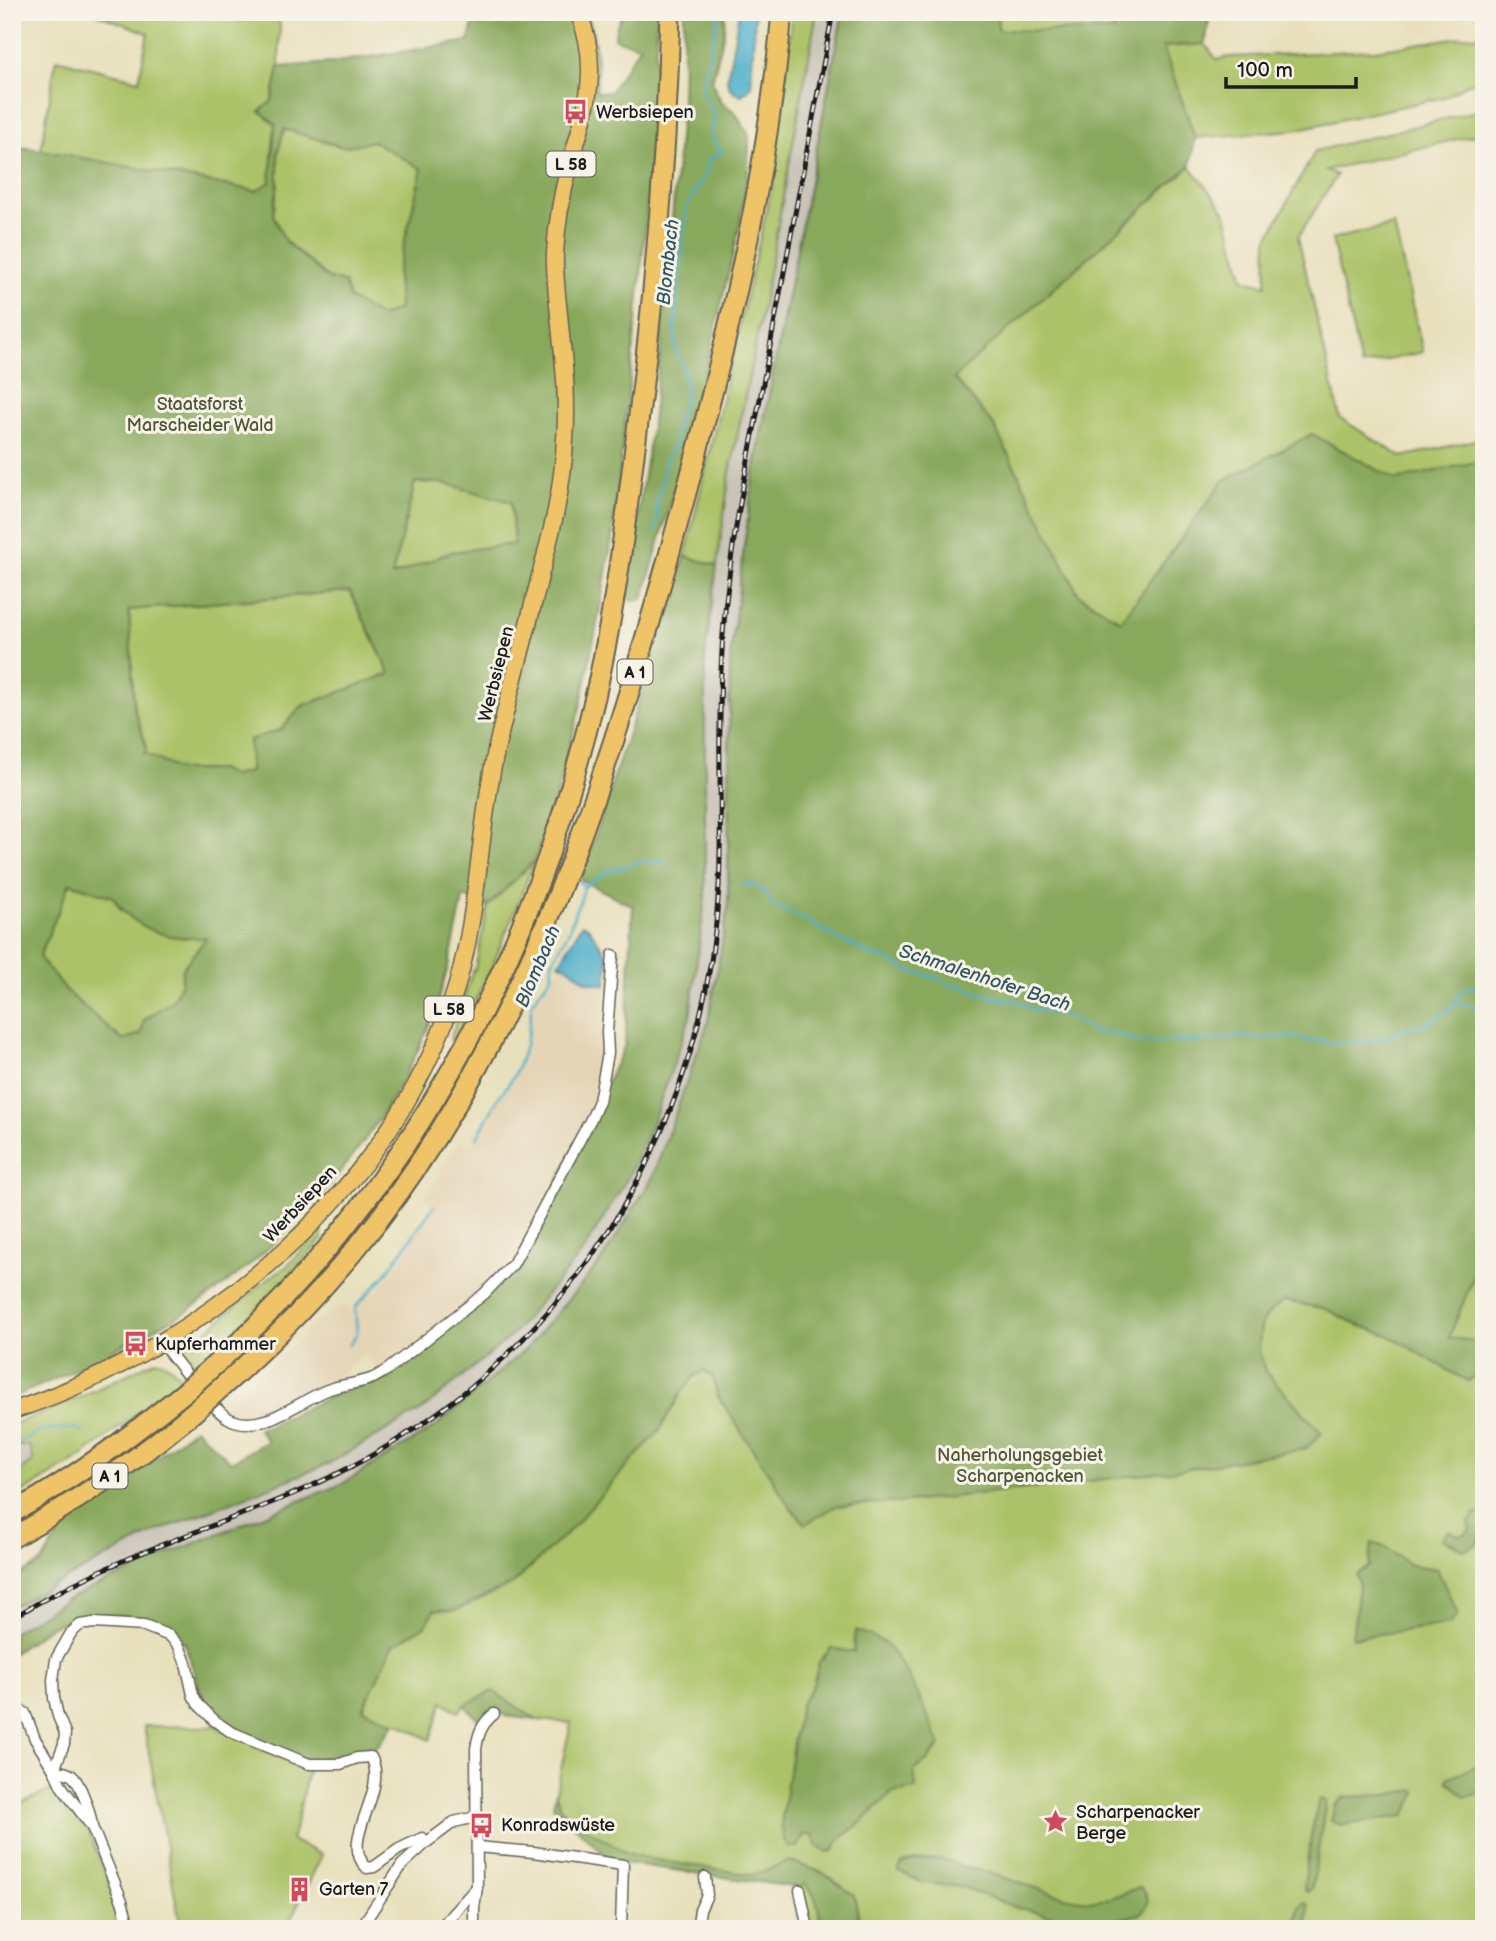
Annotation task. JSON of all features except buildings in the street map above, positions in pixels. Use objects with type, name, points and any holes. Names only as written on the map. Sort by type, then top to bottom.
[{"type":"highway","name":"A 1","points":[[12,1513],[77,1474],[193,1385],[251,1331],[304,1276],[390,1168],[476,1027],[513,950],[559,827],[580,754],[596,693],[623,543],[646,361],[664,153],[670,12]]},
{"type":"highway","name":"A 1","points":[[12,1538],[91,1490],[173,1430],[296,1317],[378,1220],[414,1169],[482,1058],[532,958],[567,873],[626,702],[669,556],[717,382],[739,284],[761,171],[782,12]]},
{"type":"main road","name":"Werbsiepen","points":[[163,1342],[250,1281],[290,1245],[358,1171],[391,1126],[419,1078],[435,1046],[456,991],[476,898],[489,784],[552,530],[562,477],[565,371],[555,254],[560,205],[586,112],[591,72],[586,35],[578,12]]},
{"type":"main road","name":"L 58","points":[[12,1412],[89,1381],[163,1342]]},
{"type":"street","points":[[163,1342],[185,1373],[218,1410],[233,1421],[254,1423],[295,1408],[332,1388],[372,1378],[387,1370],[484,1294],[513,1264],[599,1101],[608,1053],[607,1031],[613,955]]},
{"type":"street","points":[[54,1770],[64,1744],[65,1733],[58,1716],[52,1680],[56,1660],[71,1633],[87,1623],[144,1626],[170,1636],[179,1646],[198,1704],[215,1721],[232,1732],[309,1764],[340,1764],[357,1758],[371,1757],[375,1770],[374,1793],[358,1838],[358,1854],[361,1863],[367,1868],[374,1867],[399,1849],[422,1838],[427,1842]]},
{"type":"street","points":[[13,1706],[25,1713],[35,1739],[62,1787],[92,1827]]},
{"type":"street","points":[[474,1929],[477,1887],[476,1749],[478,1733],[487,1719],[494,1714]]},
{"type":"street","points":[[54,1770],[74,1778],[122,1901],[130,1929]]},
{"type":"street","points":[[360,1929],[402,1865],[454,1822],[475,1817]]},
{"type":"street","points":[[477,1847],[623,1865],[621,1929]]},
{"type":"street","points":[[697,1929],[700,1910],[707,1895],[705,1877]]},
{"type":"street","points":[[439,1929],[477,1887]]},
{"type":"street","points":[[800,1890],[808,1929]]},
{"type":"shaded area","points":[[817,12],[843,12],[753,477],[730,659],[728,907],[708,1022],[652,1179],[600,1263],[526,1349],[435,1427],[342,1484],[168,1554],[66,1600],[12,1633],[12,1607],[153,1533],[328,1464],[422,1410],[582,1253],[629,1176],[653,1122],[690,1017],[705,898],[705,656],[729,478]]},
{"type":"shaded area","points":[[563,964],[586,981],[606,985],[604,1046],[595,1103],[509,1263],[476,1298],[378,1374],[371,1358],[368,1359],[365,1352],[333,1383],[328,1382],[261,1415],[233,1416],[221,1408],[301,1339],[304,1329],[345,1304],[356,1319],[357,1309],[365,1297],[377,1290],[391,1274],[435,1207],[424,1198],[435,1181],[441,1164],[462,1140],[467,1144],[479,1139],[498,1102],[516,1077],[527,1046],[533,1004]]},
{"type":"shaded area","points":[[12,1446],[29,1446],[34,1461],[12,1477]]},
{"type":"green space","points":[[91,12],[271,12],[280,24],[279,67],[272,101],[260,111],[275,124],[270,183],[256,191],[41,150],[56,59],[139,80],[148,33]]},
{"type":"green space","name":"Staatsforst Marscheider Wald","points":[[475,12],[587,12],[596,52],[596,92],[610,92],[640,46],[615,39],[616,27],[624,12],[657,12],[654,132],[612,539],[582,699],[562,777],[535,860],[488,906],[463,897],[453,948],[439,997],[408,1071],[358,1149],[296,1222],[226,1284],[189,1310],[90,1363],[13,1397],[12,146],[256,191],[270,182],[275,124],[260,111],[272,101],[279,67],[331,63],[469,41]],"holes":[[[284,129],[343,147],[373,141],[422,169],[397,273],[399,309],[381,317],[349,298],[344,282],[329,279],[285,241],[273,215],[278,183],[278,152]],[[415,482],[443,483],[511,502],[514,544],[451,552],[392,576]],[[350,591],[390,674],[302,706],[281,730],[249,740],[250,772],[232,776],[222,770],[179,770],[144,753],[147,749],[134,707],[129,610]],[[70,883],[113,897],[132,919],[149,929],[168,936],[206,938],[183,968],[181,983],[173,1000],[144,1020],[141,1034],[122,1040],[67,992],[39,957]]]},
{"type":"green space","points":[[684,12],[725,12],[724,32],[712,82],[721,102],[735,112],[749,135],[748,173],[739,229],[694,419],[643,599],[632,601],[627,596],[627,585],[661,347],[682,103]]},
{"type":"green space","points":[[792,12],[817,12],[729,478],[717,566],[685,556],[774,178]]},
{"type":"green space","name":"Naherholungsgebiet Scharpenacken","points":[[843,12],[1210,12],[1205,44],[1217,60],[1229,57],[1375,50],[1484,35],[1484,79],[1445,97],[1294,130],[1195,138],[1163,47],[987,347],[1190,166],[1225,211],[1244,280],[1266,285],[1267,240],[1315,151],[1484,109],[1484,133],[1326,170],[1337,175],[1298,237],[1340,418],[1402,457],[1484,438],[1484,1929],[812,1929],[800,1888],[612,1861],[553,1806],[571,1723],[537,1720],[493,1692],[464,1705],[459,1712],[443,1702],[430,1740],[394,1723],[379,1744],[367,1754],[310,1761],[291,1840],[322,1855],[286,1929],[181,1929],[144,1726],[215,1727],[185,1643],[152,1618],[90,1613],[51,1626],[12,1654],[12,1633],[66,1600],[168,1554],[342,1484],[435,1427],[526,1349],[600,1263],[652,1179],[708,1022],[728,908],[730,659],[753,477]]},
{"type":"green space","name":"Naherholungsgebiet Scharpenacken","points":[[843,12],[997,12],[998,30],[1114,31],[1111,12],[1210,12],[1205,44],[1163,47],[1195,138],[1190,166],[954,378],[993,424],[1079,595],[1121,621],[1223,481],[1312,434],[1396,480],[1484,460],[1484,1251],[1449,1338],[1484,1342],[1484,1367],[1468,1382],[1390,1336],[1358,1325],[1326,1309],[1284,1301],[1270,1311],[1261,1326],[1259,1351],[1265,1371],[1322,1433],[1305,1449],[1186,1469],[1033,1488],[907,1502],[836,1506],[806,1524],[790,1508],[717,1395],[713,1378],[704,1370],[695,1376],[680,1395],[659,1431],[570,1530],[513,1584],[454,1611],[434,1610],[425,1626],[393,1645],[363,1709],[394,1723],[379,1744],[367,1754],[310,1761],[215,1727],[185,1643],[152,1618],[90,1613],[51,1626],[12,1654],[12,1633],[66,1600],[168,1554],[342,1484],[435,1427],[526,1349],[600,1263],[652,1179],[708,1022],[728,908],[730,659],[753,477]]},
{"type":"green space","points":[[284,129],[343,147],[373,141],[422,169],[397,273],[399,310],[381,317],[349,298],[343,282],[329,279],[285,241],[273,215],[278,183],[278,152]]},
{"type":"green space","points":[[1394,225],[1423,352],[1361,366],[1332,239]]},
{"type":"green space","points":[[415,482],[443,483],[511,501],[514,544],[451,552],[391,577]]},
{"type":"green space","points":[[685,556],[717,566],[705,656],[705,898],[690,1017],[653,1122],[629,1176],[582,1253],[511,1336],[422,1410],[328,1464],[153,1533],[12,1607],[12,1580],[42,1562],[64,1525],[195,1428],[231,1462],[267,1441],[258,1429],[332,1396],[379,1379],[512,1273],[625,1045],[633,906],[581,880]]},
{"type":"green space","points":[[350,591],[390,674],[302,706],[281,730],[250,740],[250,772],[232,776],[179,770],[143,753],[147,749],[134,707],[129,610]]},
{"type":"green space","points":[[535,860],[492,967],[454,1042],[450,1040],[475,969],[488,906]]},
{"type":"green space","points":[[70,883],[113,897],[121,910],[176,937],[207,938],[183,968],[181,983],[173,1001],[144,1020],[142,1034],[122,1040],[67,992],[39,957]]},
{"type":"green space","points":[[322,1230],[322,1239],[278,1287],[201,1363],[199,1361],[188,1371],[180,1359],[179,1349],[208,1330],[270,1277],[286,1267]]},
{"type":"green space","points":[[156,1360],[167,1364],[181,1377],[172,1387],[78,1459],[12,1499],[12,1477],[34,1461],[29,1446],[12,1446],[12,1424],[85,1395]]},
{"type":"green space","points":[[1484,1511],[1482,1536],[1471,1548],[1463,1550],[1441,1539],[1449,1530],[1459,1535],[1467,1532],[1470,1530],[1468,1523],[1474,1515]]},
{"type":"green space","points":[[1372,1543],[1384,1547],[1410,1565],[1437,1569],[1458,1614],[1450,1624],[1352,1638],[1359,1587],[1356,1575],[1369,1566]]},
{"type":"green space","points":[[855,1630],[879,1639],[894,1654],[917,1692],[940,1745],[927,1761],[914,1771],[916,1789],[892,1793],[839,1840],[833,1851],[827,1852],[818,1847],[812,1834],[804,1835],[798,1847],[788,1847],[781,1825],[801,1704],[813,1685],[819,1662],[831,1648],[854,1652]]},
{"type":"green space","points":[[493,1691],[537,1720],[505,1716],[496,1708],[487,1713],[481,1722],[464,1705]]},
{"type":"green space","points":[[1484,1763],[1483,1792],[1466,1797],[1447,1781],[1449,1777]]},
{"type":"green space","points":[[56,1788],[85,1822],[125,1929],[12,1929],[12,1807]]},
{"type":"green space","points":[[1416,1790],[1417,1793],[1404,1816],[1341,1825],[1331,1821],[1335,1805],[1344,1797]]},
{"type":"green space","points":[[556,1794],[561,1809],[568,1817],[627,1853],[753,1875],[790,1861],[823,1873],[854,1895],[861,1929],[820,1929],[820,1917],[813,1893],[805,1884],[800,1888],[612,1861],[553,1806]]},
{"type":"green space","points":[[1321,1799],[1326,1801],[1312,1888],[1307,1892],[1304,1890],[1310,1845]]},
{"type":"green space","points":[[943,1859],[1064,1897],[1087,1901],[1110,1898],[1140,1887],[1145,1891],[1148,1901],[1140,1914],[1120,1919],[1083,1922],[1009,1905],[963,1887],[924,1883],[899,1872],[902,1863]]},
{"type":"green space","points":[[1304,1902],[1309,1904],[1307,1929],[1295,1929],[1299,1907]]},
{"type":"water","points":[[739,12],[755,12],[751,87],[742,95],[732,90],[727,80]]},
{"type":"water","points":[[582,924],[589,928],[608,956],[606,985],[586,981],[559,963]]},
{"type":"waterway","name":"Blombach","points":[[654,532],[666,461],[675,442],[686,394],[683,365],[677,356],[674,329],[687,206],[706,173],[708,159],[722,152],[711,137],[715,117],[702,89],[719,12]]},
{"type":"waterway","name":"Schmalenhofer Bach","points":[[584,887],[607,872],[640,862],[668,862]]},
{"type":"waterway","name":"Blombach","points":[[477,1138],[497,1100],[514,1076],[522,1056],[532,1002],[552,975],[552,962],[569,931],[580,902],[584,887],[579,880]]},
{"type":"waterway","name":"Schmalenhofer Bach","points":[[741,884],[754,885],[765,892],[770,902],[779,908],[801,917],[869,955],[889,960],[910,971],[940,979],[951,985],[964,986],[972,991],[1005,1000],[1011,999],[1035,1010],[1067,1016],[1094,1032],[1118,1035],[1139,1042],[1199,1042],[1237,1036],[1298,1037],[1329,1043],[1392,1036],[1403,1028],[1423,1026],[1452,1008],[1462,990],[1478,986],[1484,953]]},
{"type":"waterway","points":[[1458,1003],[1479,1008],[1484,1015]]},
{"type":"waterway","name":"Blombach","points":[[349,1345],[357,1334],[355,1308],[384,1276],[434,1206]]},
{"type":"waterway","name":"Blombach","points":[[12,1444],[47,1430],[77,1428],[83,1433]]},
{"type":"railway","points":[[12,1618],[112,1566],[330,1477],[368,1458],[422,1424],[456,1399],[512,1350],[562,1295],[606,1235],[643,1171],[673,1104],[695,1033],[711,960],[719,886],[721,680],[733,544],[833,12]]},
{"type":"place","name":"Werbsiepen","points":[[576,112]]},
{"type":"place","name":"Kupferhammer","points":[[135,1344]]},
{"type":"place","name":"Scharpenacker Berge","points":[[1056,1822]]},
{"type":"place","name":"Konradswüste","points":[[481,1825]]},
{"type":"place","name":"Garten 7","points":[[299,1889]]}]
